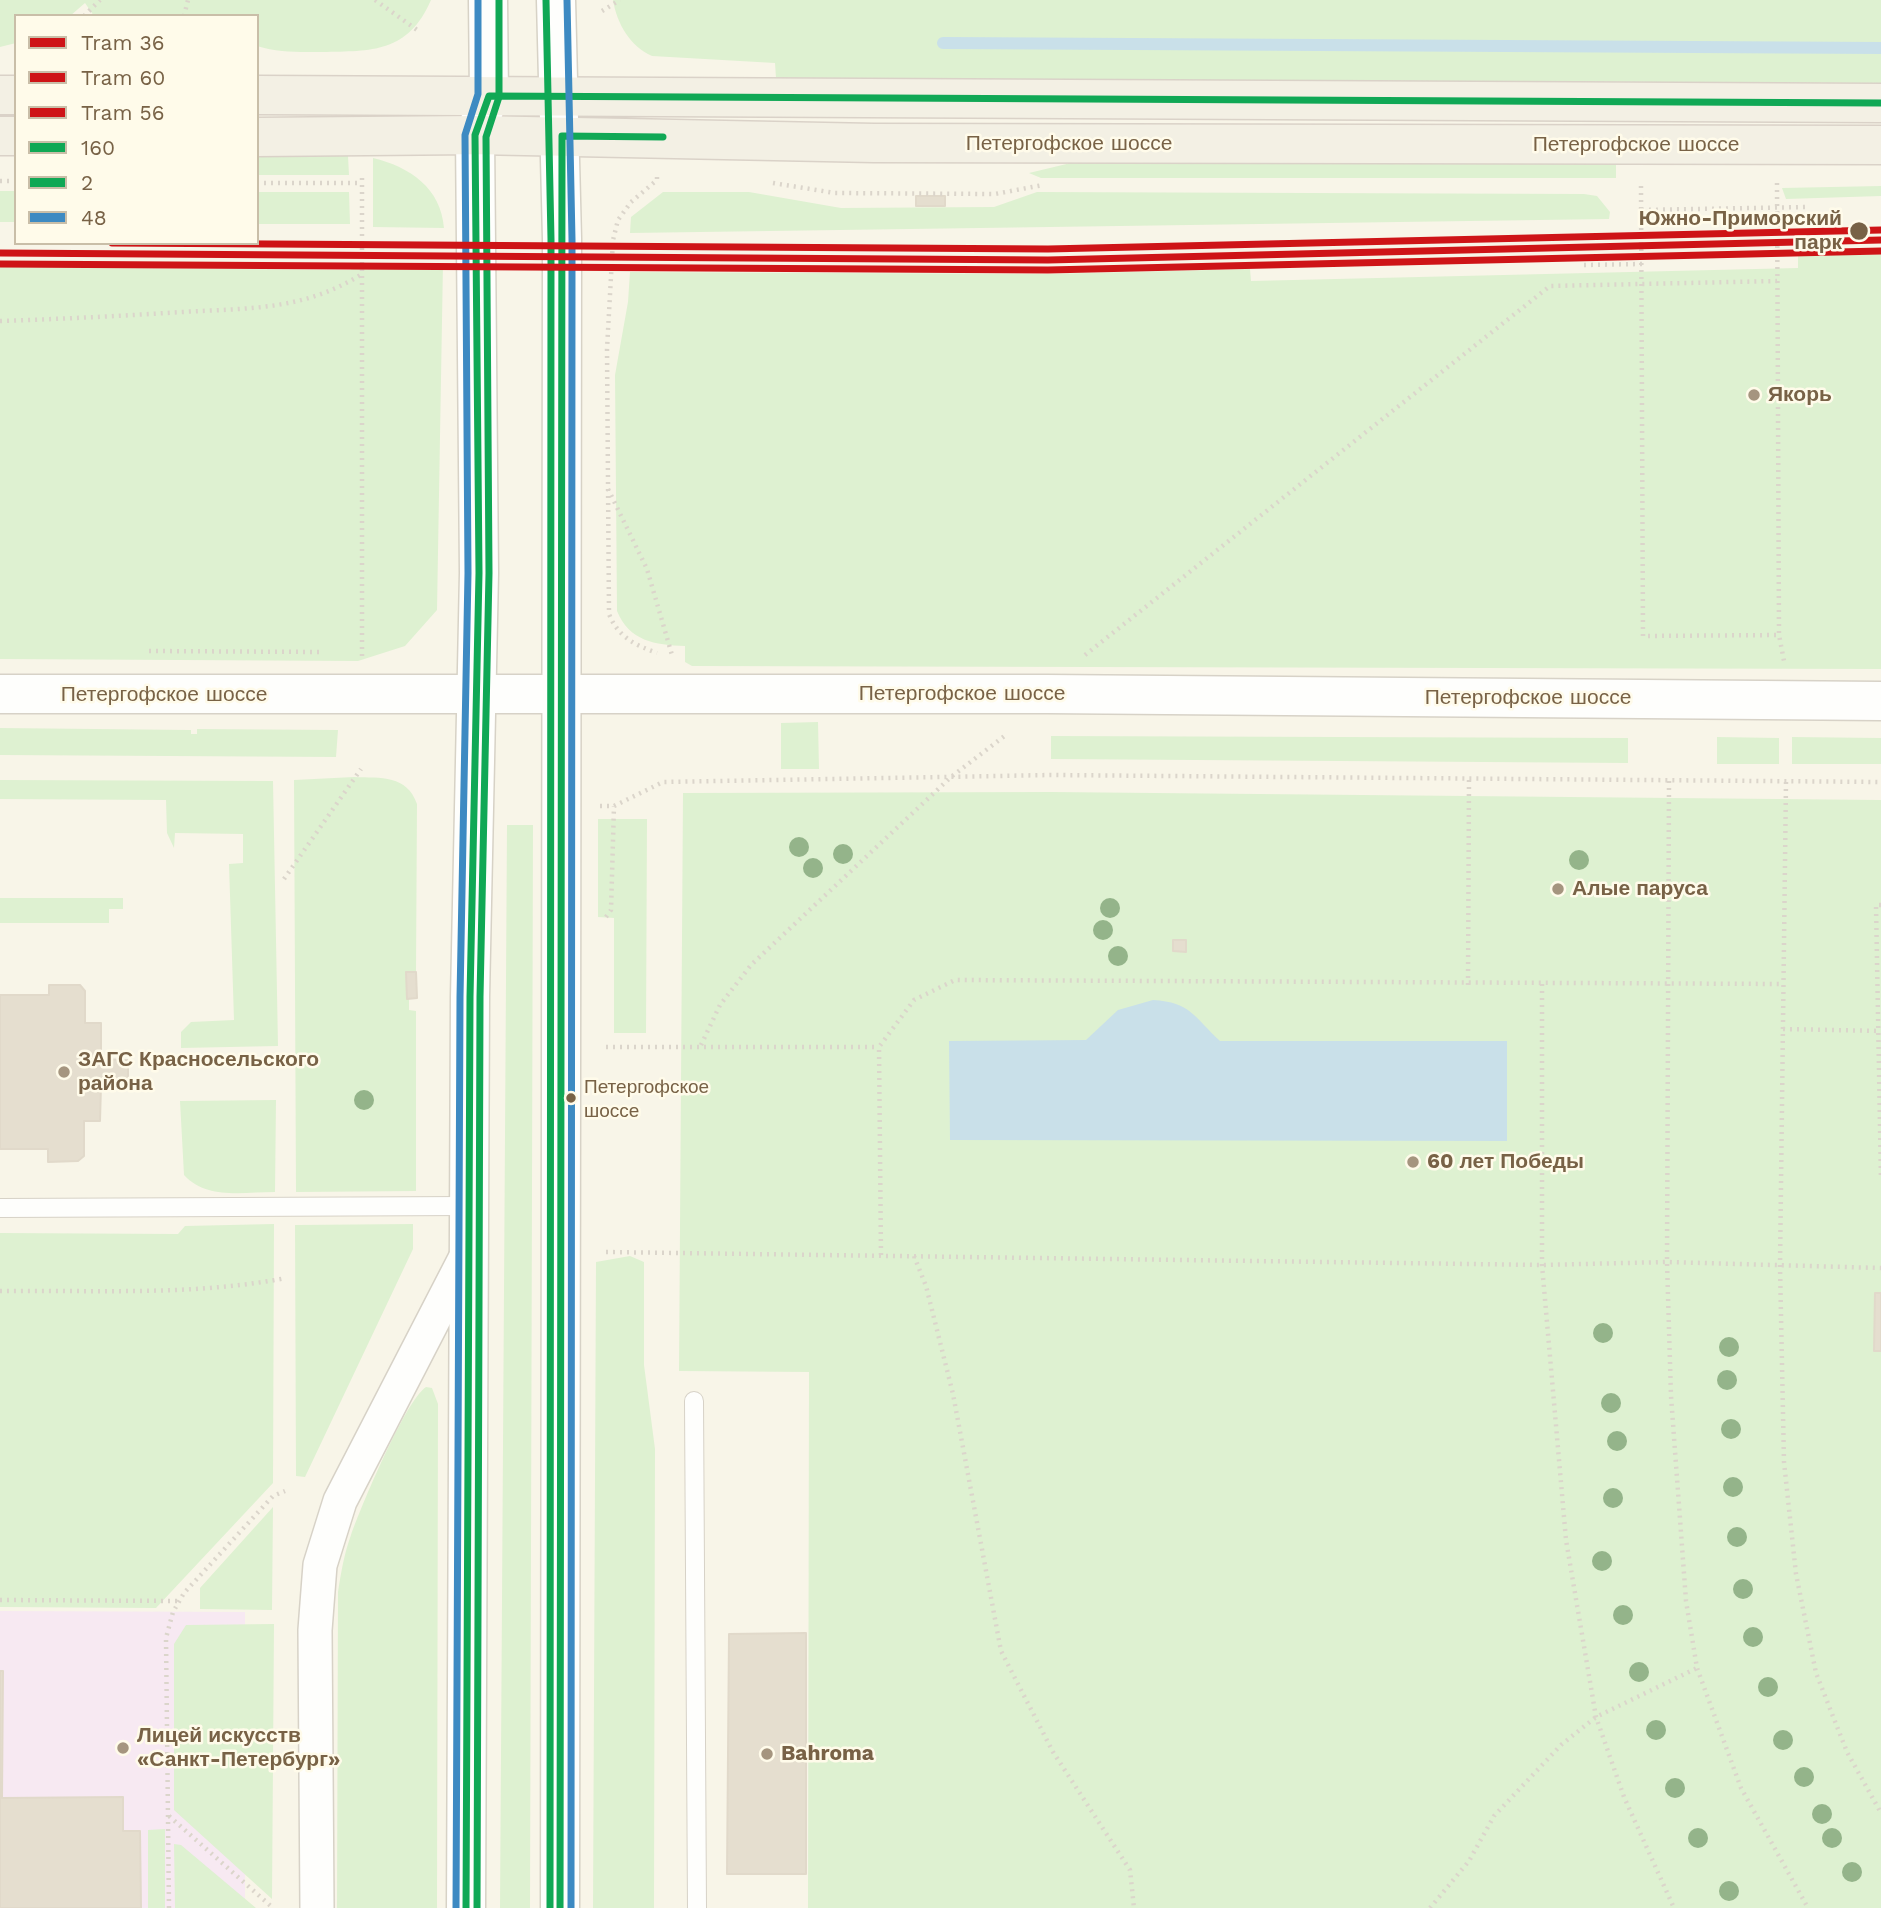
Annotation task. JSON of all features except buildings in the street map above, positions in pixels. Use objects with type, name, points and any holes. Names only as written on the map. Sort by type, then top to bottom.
[{"type":"main road","points":[[466,1908],[469,1206],[479,573],[475,135],[489,96],[488,0]]},
{"type":"main road","points":[[556,0],[562,136],[560,1908]]},
{"type":"main road","name":"Петергофское шоссе","points":[[259,95],[1881,103]]},
{"type":"main road","name":"Петергофское шоссе","points":[[259,137],[475,135],[874,144],[1881,145]]},
{"type":"main road","name":"Петергофское шоссе","points":[[0,694],[1047,694],[1881,701]]},
{"type":"street","points":[[317,1908],[315,1630],[320,1565],[340,1501],[469,1251]]},
{"type":"lane","points":[[0,1208],[469,1206]]},
{"type":"lane","points":[[694,1401],[698,1908]]},
{"type":"path","points":[[86,14],[100,0]]},
{"type":"path","points":[[375,0],[420,32]]},
{"type":"path","points":[[602,11],[620,0]]},
{"type":"path","points":[[362,172],[362,660]]},
{"type":"path","points":[[656,172],[657,180],[631,202],[618,220],[613,240],[607,349],[606,597],[614,628],[639,646],[672,655]]},
{"type":"path","points":[[259,183],[362,183]]},
{"type":"path","points":[[1642,186],[1643,636],[1779,635]]},
{"type":"path","points":[[1777,187],[1779,635],[1786,668]]},
{"type":"path","points":[[1642,210],[1808,207]]},
{"type":"path","points":[[1584,265],[1642,264]]},
{"type":"path","points":[[0,321],[231,311],[293,304],[333,292],[362,273]]},
{"type":"path","points":[[1082,656],[1550,286],[1777,281]]},
{"type":"path","points":[[606,486],[647,569],[673,662]]},
{"type":"path","points":[[149,651],[322,652]]},
{"type":"path","points":[[349,652],[362,652]]},
{"type":"path","points":[[701,1045],[720,1005],[751,965],[951,777],[1012,730]]},
{"type":"path","points":[[284,879],[361,769]]},
{"type":"path","points":[[600,806],[614,806],[663,782],[951,777],[1881,782]]},
{"type":"path","points":[[1468,985],[1469,779]]},
{"type":"path","points":[[1669,780],[1667,1262],[1680,1531],[1697,1668],[1741,1788],[1808,1908]]},
{"type":"path","points":[[1786,782],[1780,1266],[1784,1462],[1796,1574],[1816,1673],[1847,1752],[1881,1813]]},
{"type":"path","points":[[606,918],[611,910],[614,806]]},
{"type":"path","points":[[1881,905],[1876,905],[1879,933],[1881,1180]]},
{"type":"path","points":[[881,1255],[879,1047],[914,1000],[955,980],[1468,985],[1783,984]]},
{"type":"path","points":[[1542,984],[1542,1265],[1566,1540],[1596,1717],[1624,1797],[1674,1908]]},
{"type":"path","points":[[1783,1029],[1879,1031]]},
{"type":"path","points":[[606,1047],[879,1047]]},
{"type":"path","points":[[606,1252],[1542,1265],[1667,1262],[1881,1268]]},
{"type":"path","points":[[914,1256],[926,1286],[953,1394],[1001,1651],[1053,1752],[1130,1870],[1134,1908]]},
{"type":"path","points":[[0,1291],[191,1288],[252,1285],[286,1278]]},
{"type":"path","points":[[169,1908],[166,1638],[180,1601],[273,1496],[285,1491]]},
{"type":"path","points":[[0,1600],[180,1601]]},
{"type":"path","points":[[1430,1908],[1451,1886],[1503,1807],[1561,1745],[1596,1717],[1697,1668]]},
{"type":"path","points":[[168,1816],[273,1908]]},
{"type":"shaded area","name":"Лицей искусств «Санкт-Петербург»","points":[[0,1611],[245,1612],[245,1908],[0,1908]]},
{"type":"green space","points":[[0,0],[431,0],[422,17],[400,39],[387,46],[357,51],[281,51],[259,46],[259,14],[93,14],[85,3],[72,14],[14,14],[14,44],[0,47]]},
{"type":"green space","points":[[613,0],[1881,0],[1881,83],[776,78],[775,63],[652,56],[637,46],[626,33]]},
{"type":"green space","points":[[259,156],[348,156],[349,175],[259,175]]},
{"type":"green space","points":[[373,158],[399,167],[421,181],[437,201],[444,228],[373,227]]},
{"type":"green space","points":[[1079,161],[1616,163],[1616,178],[1041,178],[1029,173]]},
{"type":"green space","points":[[1881,186],[1881,196],[1786,199],[1782,188]]},
{"type":"green space","points":[[0,191],[14,191],[14,222],[0,222]]},
{"type":"green space","points":[[259,192],[349,192],[350,224],[259,224]]},
{"type":"green space","points":[[663,192],[749,192],[841,208],[994,207],[1037,192],[1584,194],[1597,196],[1610,212],[1609,219],[630,233],[631,217]]},
{"type":"green space","points":[[1881,254],[1881,669],[692,666],[685,662],[685,646],[653,642],[636,635],[628,629],[617,611],[615,375],[628,302],[630,272],[1047,274],[1250,269],[1251,281],[1798,268],[1798,256]]},
{"type":"green space","points":[[443,263],[437,610],[405,646],[358,661],[0,659],[0,267],[349,270],[373,264]]},
{"type":"green space","points":[[818,722],[819,769],[781,769],[781,723]]},
{"type":"green space","points":[[0,728],[191,730],[191,734],[197,734],[197,729],[338,730],[336,757],[0,755]]},
{"type":"green space","points":[[1051,736],[1628,738],[1628,763],[1051,759]]},
{"type":"green space","points":[[1717,737],[1779,738],[1779,764],[1717,764]]},
{"type":"green space","points":[[1792,737],[1881,738],[1881,764],[1792,764]]},
{"type":"green space","points":[[383,778],[400,783],[413,795],[417,804],[416,971],[409,972],[409,1010],[416,1011],[416,1191],[296,1192],[294,780]]},
{"type":"green space","points":[[0,780],[273,781],[278,1046],[181,1048],[181,1032],[191,1022],[234,1020],[229,864],[243,863],[243,834],[175,833],[174,848],[167,833],[166,800],[0,799]]},
{"type":"green space","points":[[1051,792],[1881,800],[1881,1908],[808,1908],[809,1372],[679,1371],[683,793]]},
{"type":"green space","points":[[598,819],[647,819],[646,1033],[614,1033],[614,918],[598,917]]},
{"type":"green space","points":[[507,825],[533,825],[530,1908],[500,1908]]},
{"type":"green space","points":[[0,898],[123,898],[123,909],[109,909],[109,923],[0,923]]},
{"type":"green space","points":[[276,1100],[275,1192],[214,1191],[193,1183],[184,1175],[180,1101]]},
{"type":"green space","points":[[274,1224],[273,1483],[156,1608],[0,1607],[0,1233],[178,1234],[185,1226]]},
{"type":"green space","points":[[413,1224],[413,1249],[305,1477],[296,1476],[295,1225]]},
{"type":"green space","points":[[630,1256],[644,1262],[644,1365],[655,1449],[654,1908],[593,1908],[596,1262]]},
{"type":"green space","points":[[426,1387],[432,1388],[438,1404],[437,1908],[337,1908],[340,1578],[356,1521],[374,1480],[407,1412]]},
{"type":"green space","points":[[273,1507],[272,1610],[200,1609],[200,1588]]},
{"type":"green space","points":[[274,1624],[272,1899],[174,1810],[174,1644],[186,1625]]},
{"type":"green space","points":[[165,1829],[165,1908],[148,1908],[148,1830]]},
{"type":"green space","points":[[174,1844],[181,1845],[256,1908],[175,1908]]},
{"type":"water","points":[[1153,1000],[1166,1001],[1184,1008],[1220,1041],[1507,1041],[1507,1141],[950,1140],[949,1041],[1086,1040],[1118,1010]]},
{"type":"waterway","points":[[943,43],[1881,48]]},
{"type":"tram line","name":"56","points":[[259,244],[1048,249],[1881,230]]},
{"type":"tram line","name":"36","points":[[0,253],[1048,260],[1881,240]]},
{"type":"tram line","name":"60","points":[[0,264],[1048,270],[1881,251]]},
{"type":"transit line","name":"48","points":[[456,1908],[460,997],[468,573],[465,135],[478,94],[478,0]]},
{"type":"transit line","name":"2","points":[[477,1908],[480,997],[489,573],[486,137],[499,97],[499,0]]},
{"type":"transit line","name":"2","points":[[546,0],[551,239],[550,1908]]},
{"type":"transit line","name":"48","points":[[567,0],[572,239],[571,1908]]},
{"type":"transit line","name":"160","points":[[466,1908],[470,997],[479,573],[475,135],[489,96],[1881,103]]},
{"type":"transit line","name":"160","points":[[560,1908],[562,136],[663,137]]},
{"type":"place","name":"Южно-Приморский парк","points":[[1859,231]]},
{"type":"place","name":"Якорь","points":[[1754,395]]},
{"type":"place","name":"Алые паруса","points":[[1558,889]]},
{"type":"place","name":"ЗАГС Красносельского района","points":[[64,1072]]},
{"type":"place","name":"Петергофское шоссе","points":[[571,1098]]},
{"type":"place","name":"60 лет Победы","points":[[1413,1162]]},
{"type":"place","name":"Лицей искусств «Санкт-Петербург»","points":[[123,1748]]},
{"type":"place","name":"Bahroma","points":[[767,1754]]}]
